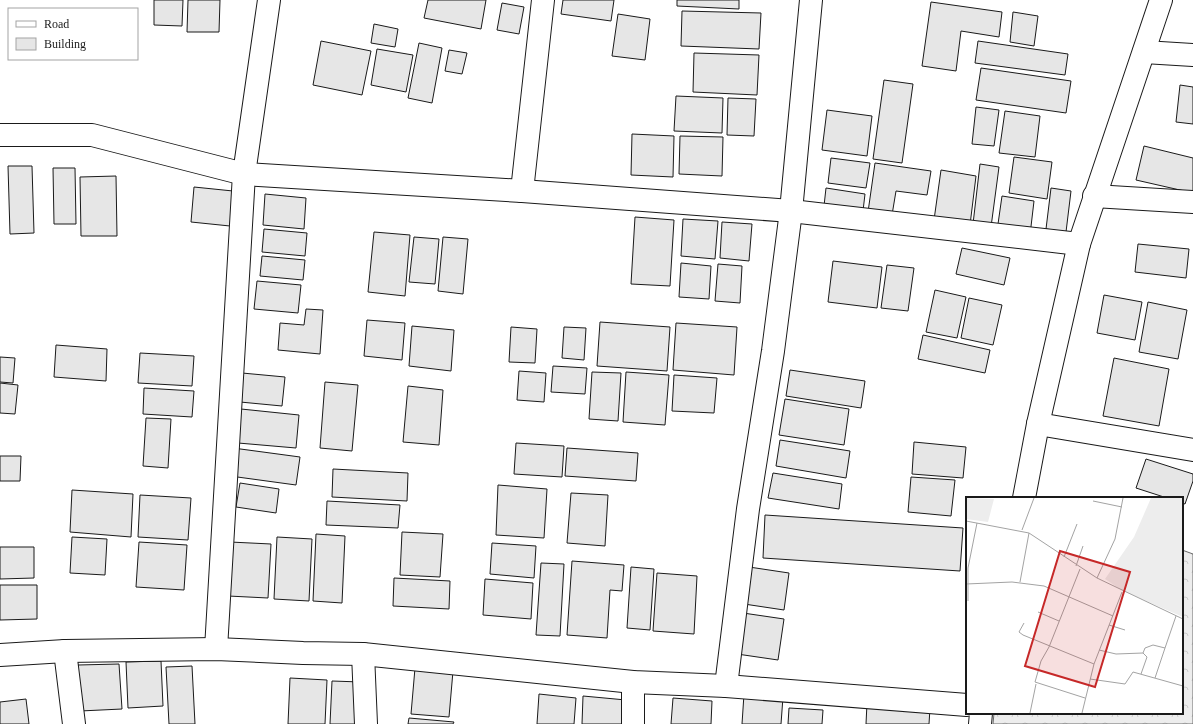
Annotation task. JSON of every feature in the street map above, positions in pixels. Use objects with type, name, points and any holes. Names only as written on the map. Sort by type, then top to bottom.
[{"type":"street","points":[[216,649],[244,174],[268,0]]},
{"type":"street","points":[[522,191],[543,0]]},
{"type":"street","points":[[726,686],[748,509],[773,351],[792,211],[811,0]]},
{"type":"street","points":[[1024,497],[1038,424],[1079,244],[1161,0]]},
{"type":"street","points":[[1144,52],[1193,55]]},
{"type":"street","points":[[0,135],[92,135],[244,174],[522,191],[792,211],[1079,244]]},
{"type":"street","points":[[1094,196],[1193,202]]},
{"type":"street","points":[[1038,424],[1193,450]]},
{"type":"street","points":[[0,655],[65,651],[216,649],[363,654],[633,682],[726,686],[966,705]]},
{"type":"street","points":[[65,651],[74,724]]},
{"type":"street","points":[[363,654],[366,724]]},
{"type":"street","points":[[633,682],[633,724]]},
{"type":"street","points":[[980,724],[981,714]]},
{"type":"green space","points":[[1183,550],[1193,554],[1193,724],[993,724],[994,714],[1183,714]]},
{"type":"building","points":[[154,0],[183,0],[182,26],[154,25]]},
{"type":"building","points":[[188,0],[220,0],[219,32],[187,32]]},
{"type":"building","points":[[428,0],[486,0],[481,29],[424,18]]},
{"type":"building","points":[[563,0],[614,0],[611,21],[561,14]]},
{"type":"building","points":[[677,0],[739,0],[739,9],[677,6]]},
{"type":"building","points":[[931,2],[1002,12],[999,37],[961,31],[956,71],[922,66]]},
{"type":"building","points":[[502,3],[524,7],[519,34],[497,30]]},
{"type":"building","points":[[682,11],[761,13],[759,49],[681,46]]},
{"type":"building","points":[[1013,12],[1038,16],[1034,46],[1010,42]]},
{"type":"building","points":[[618,14],[650,19],[645,60],[612,56]]},
{"type":"building","points":[[374,24],[398,29],[395,47],[371,43]]},
{"type":"building","points":[[321,41],[371,51],[362,95],[313,85]]},
{"type":"building","points":[[978,41],[1068,54],[1065,75],[975,63]]},
{"type":"building","points":[[419,43],[442,48],[432,103],[408,98]]},
{"type":"building","points":[[377,49],[413,55],[406,92],[371,85]]},
{"type":"building","points":[[449,50],[467,53],[462,74],[445,71]]},
{"type":"building","points":[[694,53],[759,55],[757,95],[693,92]]},
{"type":"building","points":[[981,68],[1071,81],[1066,113],[976,100]]},
{"type":"building","points":[[884,80],[913,84],[902,163],[873,159]]},
{"type":"building","points":[[1180,85],[1193,87],[1193,124],[1176,122]]},
{"type":"building","points":[[676,96],[723,98],[722,133],[674,131]]},
{"type":"building","points":[[728,98],[756,99],[754,136],[727,135]]},
{"type":"building","points":[[976,107],[999,110],[994,146],[972,144]]},
{"type":"building","points":[[827,110],[872,116],[867,156],[822,150]]},
{"type":"building","points":[[1005,111],[1040,116],[1035,157],[999,153]]},
{"type":"building","points":[[632,134],[674,136],[673,177],[631,175]]},
{"type":"building","points":[[680,136],[723,137],[722,176],[679,174]]},
{"type":"building","points":[[1144,146],[1193,158],[1193,193],[1136,180]]},
{"type":"building","points":[[1014,157],[1052,162],[1047,199],[1009,193]]},
{"type":"building","points":[[831,158],[870,163],[866,188],[828,183]]},
{"type":"building","points":[[875,163],[931,171],[927,195],[896,191],[892,215],[868,212]]},
{"type":"building","points":[[980,164],[999,167],[991,227],[973,224]]},
{"type":"building","points":[[8,166],[32,166],[34,233],[10,234]]},
{"type":"building","points":[[53,168],[75,168],[76,224],[54,224]]},
{"type":"building","points":[[941,170],[976,176],[970,225],[934,220]]},
{"type":"building","points":[[116,176],[117,236],[81,236],[80,177]]},
{"type":"building","points":[[194,187],[233,191],[230,226],[191,222]]},
{"type":"building","points":[[826,188],[865,194],[863,211],[824,206]]},
{"type":"building","points":[[1051,188],[1071,191],[1066,232],[1046,229]]},
{"type":"building","points":[[265,194],[306,198],[304,229],[263,225]]},
{"type":"building","points":[[1002,196],[1034,201],[1030,235],[997,231]]},
{"type":"building","points":[[635,217],[674,220],[670,286],[631,284]]},
{"type":"building","points":[[683,219],[718,221],[715,259],[681,256]]},
{"type":"building","points":[[722,222],[752,224],[749,261],[720,258]]},
{"type":"building","points":[[264,229],[307,233],[305,256],[262,252]]},
{"type":"building","points":[[374,232],[410,235],[405,296],[368,292]]},
{"type":"building","points":[[414,237],[439,239],[435,284],[409,282]]},
{"type":"building","points":[[443,237],[468,239],[463,294],[438,291]]},
{"type":"building","points":[[1138,244],[1189,249],[1186,278],[1135,272]]},
{"type":"building","points":[[962,248],[1010,258],[1004,285],[956,274]]},
{"type":"building","points":[[262,256],[305,260],[303,280],[260,276]]},
{"type":"building","points":[[833,261],[882,267],[877,308],[828,302]]},
{"type":"building","points":[[681,263],[711,266],[709,299],[679,297]]},
{"type":"building","points":[[718,264],[742,266],[740,303],[715,301]]},
{"type":"building","points":[[887,265],[914,268],[908,311],[881,308]]},
{"type":"building","points":[[257,281],[301,285],[298,313],[254,309]]},
{"type":"building","points":[[935,290],[966,297],[957,338],[926,332]]},
{"type":"building","points":[[1104,295],[1142,302],[1135,340],[1097,333]]},
{"type":"building","points":[[969,298],[1002,305],[993,345],[961,338]]},
{"type":"building","points":[[1148,302],[1187,310],[1178,359],[1139,352]]},
{"type":"building","points":[[306,309],[323,310],[320,354],[278,350],[280,323],[304,325]]},
{"type":"building","points":[[367,320],[405,323],[402,360],[364,356]]},
{"type":"building","points":[[600,322],[670,327],[667,371],[597,366]]},
{"type":"building","points":[[676,323],[737,327],[734,375],[673,370]]},
{"type":"building","points":[[412,326],[454,330],[451,371],[409,366]]},
{"type":"building","points":[[511,327],[537,329],[535,363],[509,362]]},
{"type":"building","points":[[564,327],[586,328],[584,360],[562,358]]},
{"type":"building","points":[[923,335],[990,350],[985,373],[918,359]]},
{"type":"building","points":[[56,345],[107,349],[106,381],[54,377]]},
{"type":"building","points":[[140,353],[194,356],[192,386],[138,383]]},
{"type":"building","points":[[0,357],[15,358],[13,383],[0,382]]},
{"type":"building","points":[[1114,358],[1169,369],[1159,426],[1103,416]]},
{"type":"building","points":[[553,366],[587,368],[585,394],[551,392]]},
{"type":"building","points":[[790,370],[865,381],[861,408],[786,396]]},
{"type":"building","points":[[519,371],[546,373],[544,402],[517,400]]},
{"type":"building","points":[[592,372],[621,373],[618,421],[589,419]]},
{"type":"building","points":[[626,372],[669,375],[665,425],[623,422]]},
{"type":"building","points":[[242,373],[285,377],[282,406],[240,402]]},
{"type":"building","points":[[674,375],[717,378],[714,413],[672,411]]},
{"type":"building","points":[[325,382],[358,385],[352,451],[320,448]]},
{"type":"building","points":[[0,383],[18,385],[15,414],[0,413]]},
{"type":"building","points":[[408,386],[443,390],[439,445],[403,442]]},
{"type":"building","points":[[144,388],[194,391],[192,417],[143,414]]},
{"type":"building","points":[[785,399],[849,409],[844,445],[779,435]]},
{"type":"building","points":[[241,409],[299,415],[296,448],[238,443]]},
{"type":"building","points":[[146,418],[171,419],[168,468],[143,466]]},
{"type":"building","points":[[780,440],[850,451],[846,478],[776,466]]},
{"type":"building","points":[[914,442],[966,447],[963,478],[912,474]]},
{"type":"building","points":[[516,443],[564,446],[562,477],[514,474]]},
{"type":"building","points":[[233,448],[300,457],[296,485],[230,476]]},
{"type":"building","points":[[567,448],[638,453],[636,481],[565,476]]},
{"type":"building","points":[[0,456],[21,456],[20,481],[0,481]]},
{"type":"building","points":[[1146,459],[1193,474],[1193,481],[1185,504],[1183,503],[1183,497],[1164,497],[1136,488]]},
{"type":"building","points":[[333,469],[408,473],[407,501],[332,497]]},
{"type":"building","points":[[773,473],[842,484],[839,509],[768,498]]},
{"type":"building","points":[[911,477],[955,480],[951,516],[908,512]]},
{"type":"building","points":[[240,483],[279,489],[276,513],[236,507]]},
{"type":"building","points":[[498,485],[547,489],[544,538],[496,535]]},
{"type":"building","points":[[72,490],[133,494],[131,537],[70,532]]},
{"type":"building","points":[[571,493],[608,495],[605,546],[567,543]]},
{"type":"building","points":[[140,495],[191,498],[188,540],[138,537]]},
{"type":"building","points":[[327,501],[400,505],[398,528],[326,525]]},
{"type":"building","points":[[765,515],[963,528],[960,571],[763,558]]},
{"type":"building","points":[[402,532],[443,534],[440,577],[400,575]]},
{"type":"building","points":[[316,534],[345,536],[342,603],[313,601]]},
{"type":"building","points":[[72,537],[107,539],[105,575],[70,573]]},
{"type":"building","points":[[277,537],[312,539],[309,601],[274,599]]},
{"type":"building","points":[[139,542],[187,545],[184,590],[136,587]]},
{"type":"building","points":[[230,542],[271,544],[268,598],[228,596]]},
{"type":"building","points":[[492,543],[536,546],[534,578],[490,574]]},
{"type":"building","points":[[0,547],[34,547],[34,578],[0,579]]},
{"type":"building","points":[[572,561],[624,565],[622,591],[610,590],[607,638],[567,635]]},
{"type":"building","points":[[541,563],[564,564],[560,636],[536,635]]},
{"type":"building","points":[[631,567],[654,569],[650,630],[627,628]]},
{"type":"building","points":[[749,567],[789,573],[784,610],[744,604]]},
{"type":"building","points":[[657,573],[697,576],[694,634],[653,631]]},
{"type":"building","points":[[394,578],[450,581],[449,609],[393,606]]},
{"type":"building","points":[[485,579],[533,583],[531,619],[483,615]]},
{"type":"building","points":[[0,585],[37,585],[37,619],[0,620]]},
{"type":"building","points":[[743,613],[784,619],[778,660],[737,654]]},
{"type":"building","points":[[161,661],[163,706],[128,708],[126,662]]},
{"type":"building","points":[[119,664],[122,709],[80,711],[78,665]]},
{"type":"building","points":[[192,666],[195,724],[169,724],[166,667]]},
{"type":"building","points":[[415,668],[453,671],[449,717],[411,714]]},
{"type":"building","points":[[290,678],[327,680],[325,724],[288,724]]},
{"type":"building","points":[[332,681],[361,682],[359,724],[330,724]]},
{"type":"building","points":[[539,694],[576,698],[574,724],[537,724]]},
{"type":"building","points":[[744,694],[783,697],[781,724],[742,724]]},
{"type":"building","points":[[583,696],[626,700],[624,724],[582,724]]},
{"type":"building","points":[[673,698],[712,701],[711,724],[671,724]]},
{"type":"building","points":[[26,699],[29,724],[0,724],[0,702]]},
{"type":"building","points":[[867,703],[930,708],[929,724],[866,724]]},
{"type":"building","points":[[789,708],[823,710],[822,724],[788,724]]},
{"type":"building","points":[[409,718],[454,722],[453,724],[408,724]]}]
